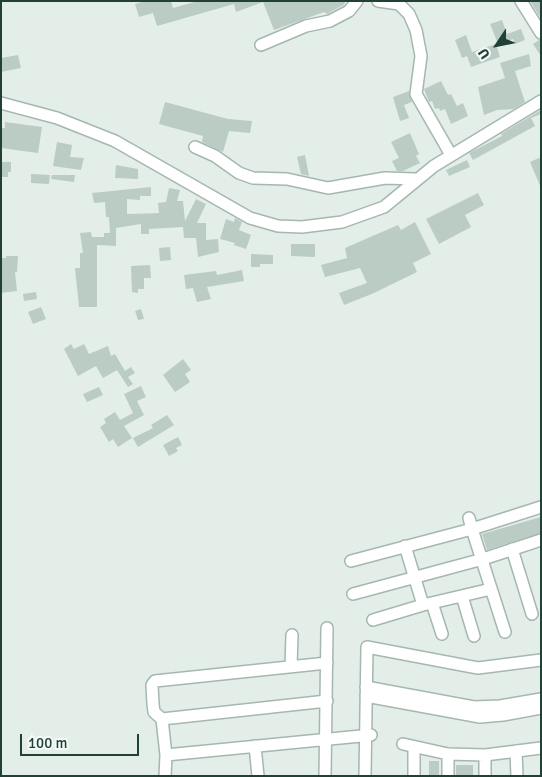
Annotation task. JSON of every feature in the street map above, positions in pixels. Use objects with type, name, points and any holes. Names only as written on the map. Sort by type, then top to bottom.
[{"type":"street","points":[[261,45],[306,26],[330,20],[349,11],[357,1]]},
{"type":"street","points":[[378,1],[399,4],[409,14],[416,30],[421,56],[416,94],[451,155]]},
{"type":"street","points":[[521,1],[541,33]]},
{"type":"street","points":[[1,103],[57,118],[115,141],[234,211],[250,218],[278,226],[302,227],[342,222],[384,207],[398,197],[412,182],[451,155],[541,101]]},
{"type":"street","points":[[195,147],[215,156],[239,173],[253,178],[287,179],[328,188],[385,178],[412,182]]},
{"type":"street","points":[[351,561],[405,546],[470,523],[541,507]]},
{"type":"street","points":[[470,523],[505,632]]},
{"type":"street","points":[[353,594],[483,559],[540,541]]},
{"type":"street","points":[[405,546],[413,577],[442,634]]},
{"type":"street","points":[[512,549],[532,614]]},
{"type":"street","points":[[373,620],[427,604],[491,589]]},
{"type":"street","points":[[462,596],[474,636]]},
{"type":"street","points":[[325,776],[327,628]]},
{"type":"street","points":[[291,666],[292,635]]},
{"type":"street","points":[[371,776],[369,735],[370,692],[367,647],[474,668],[541,660]]},
{"type":"street","points":[[165,776],[166,754],[162,719],[154,712],[152,685],[155,681],[327,663]]},
{"type":"street","points":[[370,692],[474,707],[500,706],[541,698]]},
{"type":"street","points":[[370,692],[480,717],[541,708]]},
{"type":"street","points":[[162,719],[327,701]]},
{"type":"street","points":[[166,754],[369,735]]},
{"type":"street","points":[[365,776],[369,735]]},
{"type":"street","points":[[403,744],[448,754],[485,755],[541,748]]},
{"type":"street","points":[[255,746],[258,776]]},
{"type":"street","points":[[414,747],[414,776]]},
{"type":"street","points":[[516,751],[517,776]]},
{"type":"street","points":[[448,754],[448,776]]},
{"type":"street","points":[[485,755],[485,776]]},
{"type":"building","points":[[145,1],[171,1],[173,8],[198,1],[344,1],[345,4],[327,14],[324,12],[274,30],[263,2],[236,12],[234,4],[157,26],[153,13],[139,17],[135,4]]},
{"type":"building","points":[[530,1],[541,1],[541,17],[540,17]]},
{"type":"building","points":[[502,20],[507,34],[521,29],[525,40],[515,44],[513,39],[498,44],[490,24]]},
{"type":"building","points":[[466,35],[472,52],[496,44],[500,57],[471,67],[467,56],[462,58],[455,40]]},
{"type":"building","points":[[541,40],[541,56],[533,44]]},
{"type":"building","points":[[529,54],[531,66],[515,71],[525,102],[514,109],[497,110],[484,115],[478,87],[505,78],[500,63]]},
{"type":"building","points":[[18,55],[21,68],[1,72],[1,58]]},
{"type":"building","points":[[441,81],[448,95],[451,94],[457,106],[463,103],[468,116],[451,124],[445,109],[440,111],[439,108],[435,109],[432,101],[429,102],[424,89]]},
{"type":"building","points":[[409,91],[412,102],[404,105],[409,118],[400,121],[393,97]]},
{"type":"building","points":[[165,102],[228,119],[252,121],[250,133],[229,131],[223,152],[202,142],[203,136],[159,124]]},
{"type":"building","points":[[541,110],[541,114],[531,118],[535,126],[473,160],[469,153],[502,136],[501,134]]},
{"type":"building","points":[[5,122],[42,127],[38,153],[1,148],[1,128],[5,128]]},
{"type":"building","points":[[410,133],[419,154],[416,156],[420,163],[403,171],[397,171],[392,161],[399,158],[391,142]]},
{"type":"building","points":[[57,142],[72,145],[70,157],[84,158],[81,170],[53,166]]},
{"type":"building","points":[[305,155],[309,176],[301,174],[297,157]]},
{"type":"building","points":[[541,157],[541,188],[530,162]]},
{"type":"building","points":[[467,160],[470,167],[449,176],[446,170]]},
{"type":"building","points":[[1,162],[11,162],[11,172],[8,172],[8,177],[1,177]]},
{"type":"building","points":[[116,165],[138,169],[138,179],[115,178]]},
{"type":"building","points":[[31,174],[50,175],[49,184],[31,183]]},
{"type":"building","points":[[52,175],[75,175],[74,182],[51,179]]},
{"type":"building","points":[[151,187],[151,196],[140,196],[140,200],[127,199],[127,214],[159,213],[158,203],[166,202],[169,188],[180,190],[177,201],[183,201],[185,221],[196,199],[206,204],[197,223],[206,223],[206,240],[218,239],[219,252],[198,257],[196,238],[184,238],[183,227],[149,229],[149,234],[141,234],[141,224],[116,228],[116,246],[97,245],[97,307],[79,307],[75,268],[80,268],[80,253],[83,253],[80,233],[91,232],[92,237],[104,237],[104,233],[110,233],[109,217],[106,217],[105,202],[94,203],[92,193]]},
{"type":"building","points":[[478,193],[484,205],[465,215],[471,227],[439,244],[426,219]]},
{"type":"building","points":[[235,218],[242,222],[239,230],[251,235],[246,249],[234,245],[235,243],[220,239],[226,219],[234,222]]},
{"type":"building","points":[[415,222],[431,254],[413,263],[417,272],[344,305],[339,293],[367,283],[360,268],[325,277],[321,265],[347,258],[345,248],[398,225],[401,230]]},
{"type":"building","points":[[291,244],[315,244],[315,257],[291,256]]},
{"type":"building","points":[[170,247],[171,260],[160,261],[159,248]]},
{"type":"building","points":[[251,254],[273,255],[273,264],[260,264],[260,267],[251,267]]},
{"type":"building","points":[[6,256],[18,256],[17,272],[15,272],[17,291],[1,293],[1,258],[6,258]]},
{"type":"building","points":[[150,265],[151,278],[144,278],[144,289],[138,289],[138,293],[132,292],[131,266]]},
{"type":"building","points":[[242,270],[244,281],[207,287],[211,299],[197,302],[193,288],[186,289],[184,275],[216,271],[217,275]]},
{"type":"building","points":[[36,292],[37,299],[24,301],[23,294]]},
{"type":"building","points":[[41,307],[46,319],[33,324],[28,312]]},
{"type":"building","points":[[141,309],[144,319],[138,320],[135,311]]},
{"type":"building","points":[[71,344],[74,349],[84,344],[89,354],[108,346],[111,356],[115,354],[125,371],[131,367],[135,373],[128,377],[133,384],[128,387],[117,370],[103,378],[96,366],[78,376],[64,349]]},
{"type":"building","points":[[183,359],[191,370],[185,374],[190,382],[175,392],[163,375]]},
{"type":"building","points":[[141,386],[146,397],[137,401],[144,415],[124,426],[132,438],[118,447],[113,439],[109,442],[100,427],[106,423],[104,419],[115,412],[120,420],[133,413],[124,394]]},
{"type":"building","points":[[99,387],[103,395],[87,402],[83,394]]},
{"type":"building","points":[[167,415],[174,425],[138,447],[133,438],[153,428],[151,425]]},
{"type":"building","points":[[178,437],[182,445],[176,448],[178,451],[169,456],[163,445]]},
{"type":"building","points":[[541,517],[541,533],[487,550],[482,534]]},
{"type":"building","points":[[429,761],[439,761],[439,776],[429,776]]},
{"type":"building","points":[[456,765],[473,765],[473,776],[456,776]]}]
